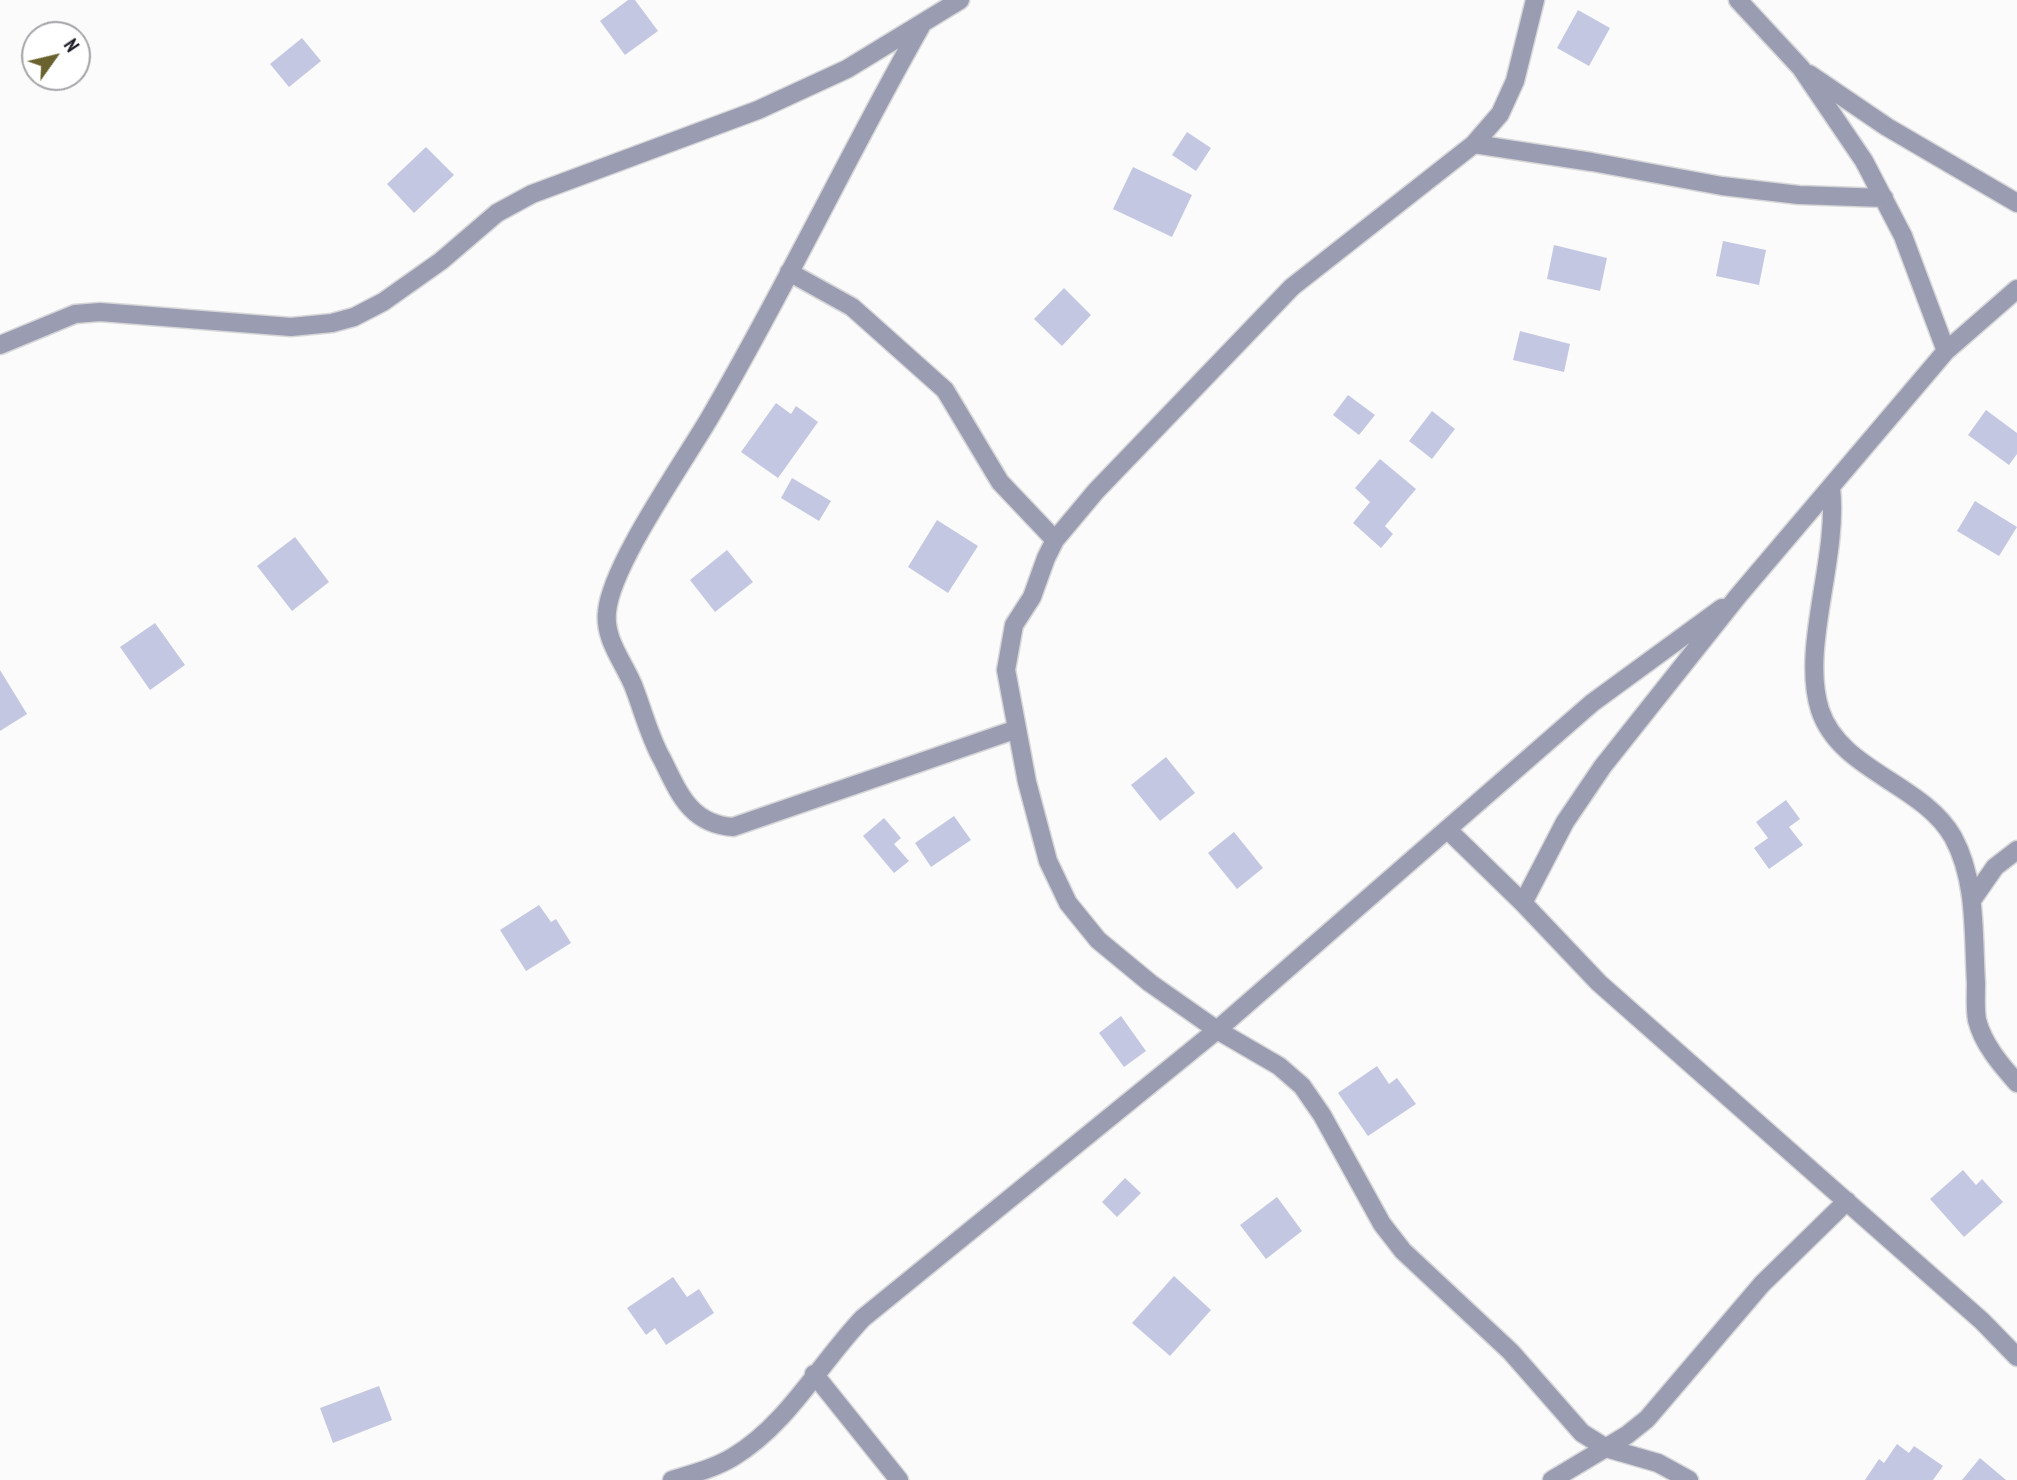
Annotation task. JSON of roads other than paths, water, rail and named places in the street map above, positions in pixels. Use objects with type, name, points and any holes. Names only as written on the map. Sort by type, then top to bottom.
[{"type":"street","points":[[0,345],[75,314],[100,312],[292,327],[332,323],[354,317],[383,302],[441,261],[497,213],[532,194],[758,110],[847,69],[960,0]]},
{"type":"street","points":[[1535,0],[1515,81],[1500,114],[1474,145],[1292,287],[1096,491],[1055,540],[1032,597],[1014,625],[1006,670],[1027,782],[1048,861],[1068,903],[1098,940],[1150,983],[1217,1030],[1279,1066],[1302,1086],[1322,1115],[1382,1224],[1403,1251],[1511,1352],[1582,1433],[1606,1448],[1657,1463],[1689,1480]]},
{"type":"street","points":[[1738,0],[1801,68],[1864,161],[1903,236],[1947,351]]},
{"type":"street","points":[[921,26],[714,411],[638,539],[612,589],[607,611],[607,630],[632,683],[656,748],[694,813],[713,825],[733,827],[1017,729]]},
{"type":"street","points":[[1801,68],[1887,127],[2017,203]]},
{"type":"street","points":[[1474,145],[1592,162],[1722,186],[1799,195],[1884,198]]},
{"type":"street","points":[[789,272],[852,307],[945,390],[1000,482],[1055,540]]},
{"type":"street","points":[[1523,903],[1565,822],[1603,766],[1738,596],[1947,351],[2017,289]]},
{"type":"street","points":[[1831,488],[1834,514],[1832,544],[1813,677],[1821,711],[1837,740],[1923,805],[1952,835],[1966,868],[1972,900],[1978,1021],[1991,1052],[2017,1083]]},
{"type":"street","points":[[672,1480],[715,1465],[748,1447],[770,1429],[863,1318],[1217,1030],[1592,703],[1738,596]]},
{"type":"street","points":[[1448,830],[1600,983],[1982,1321],[2016,1356]]},
{"type":"street","points":[[1972,900],[1995,867],[2017,850]]},
{"type":"street","points":[[1552,1480],[1606,1448],[1647,1419],[1762,1284],[1847,1201]]},
{"type":"street","points":[[814,1374],[899,1480]]}]
